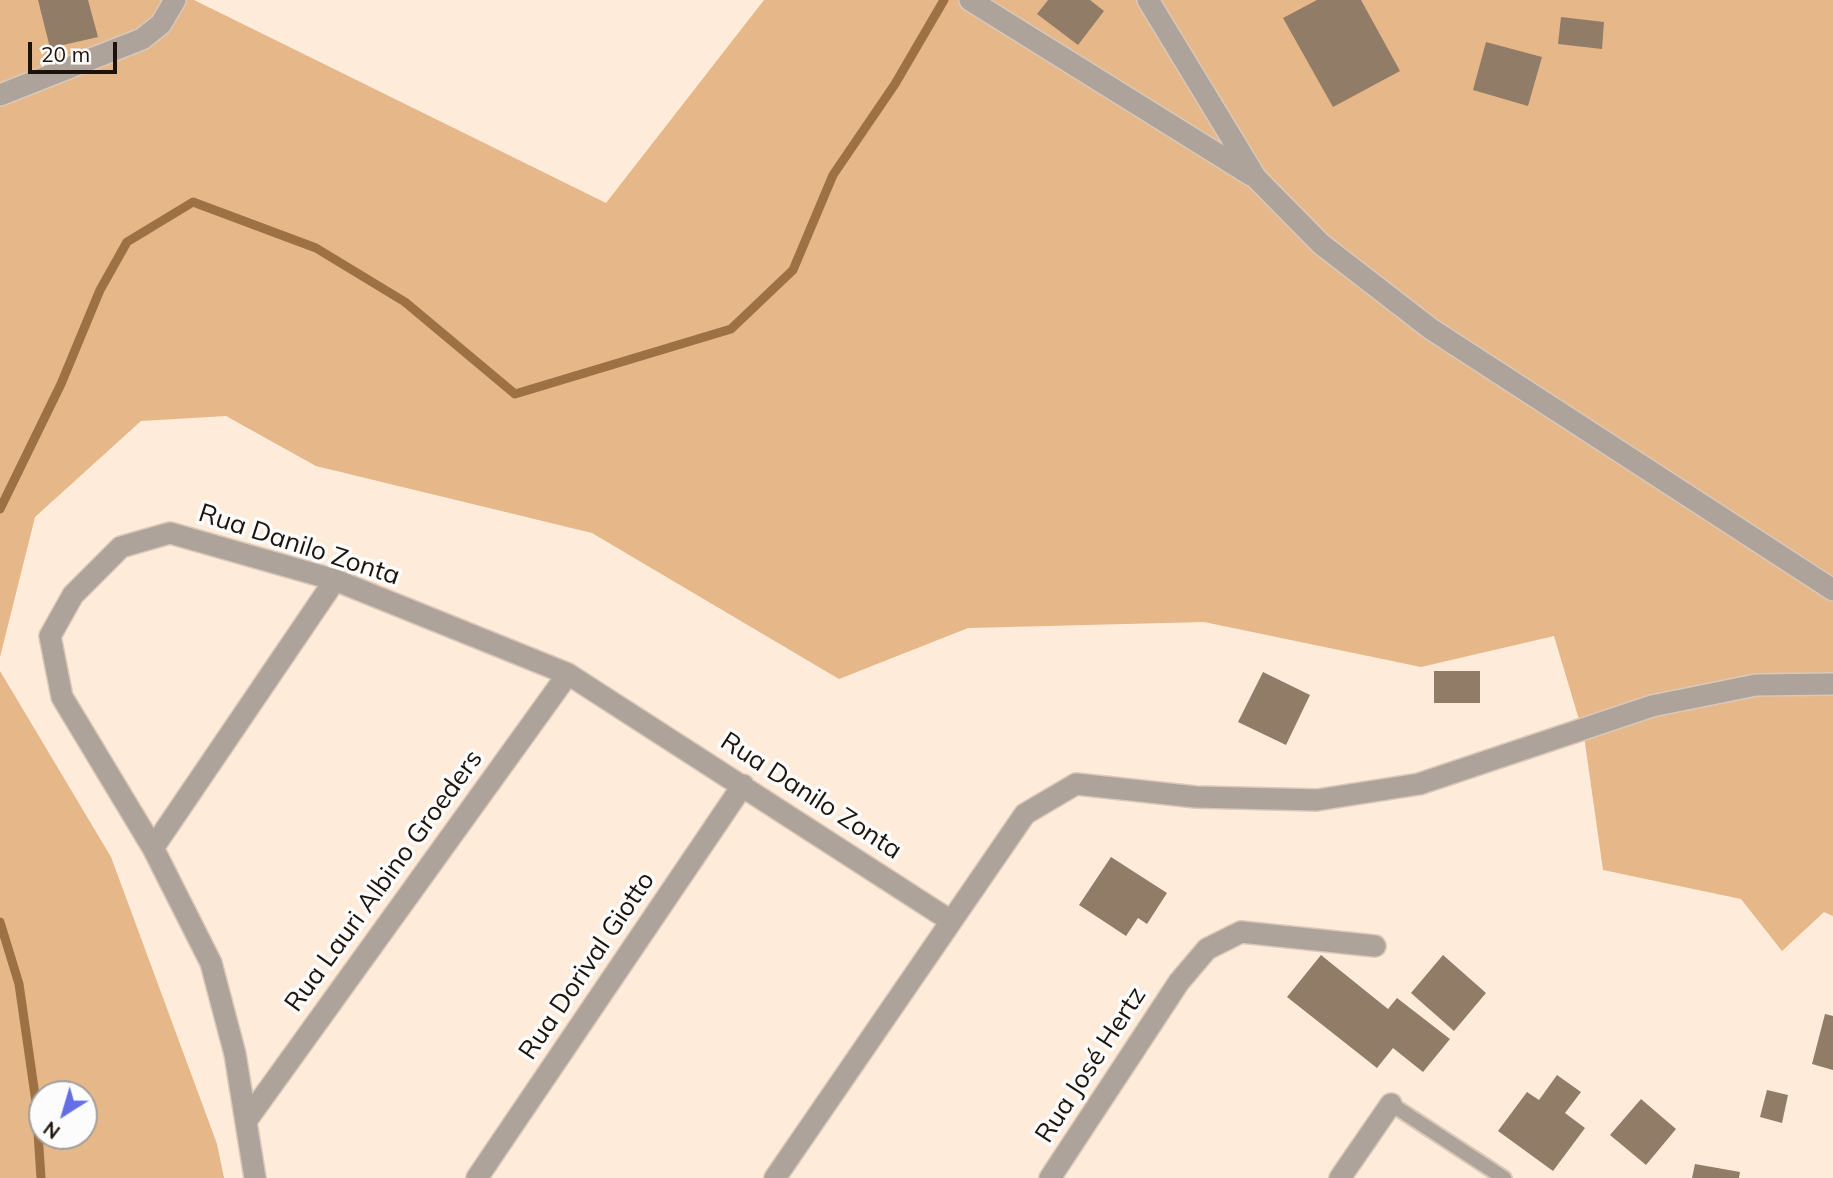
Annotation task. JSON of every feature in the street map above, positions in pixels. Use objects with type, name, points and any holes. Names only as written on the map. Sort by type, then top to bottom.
[{"type":"street","points":[[0,95],[142,39],[161,24],[175,0]]},
{"type":"street","points":[[970,0],[1256,178]]},
{"type":"street","points":[[1148,0],[1256,178],[1321,244],[1431,329],[1833,590]]},
{"type":"street","name":"Rua Danilo Zonta","points":[[255,1178],[236,1054],[211,964],[153,848],[62,697],[50,636],[74,595],[121,547],[170,533],[335,580],[568,674],[951,921]]},
{"type":"street","points":[[153,848],[335,580]]},
{"type":"street","name":"Rua Lauri Albino Groeders","points":[[246,1121],[568,674]]},
{"type":"street","points":[[775,1178],[1025,814],[1076,784],[1196,797],[1317,800],[1419,784],[1652,706],[1756,685],[1833,684]]},
{"type":"street","name":"Rua Dorival Giotto","points":[[477,1178],[743,785]]},
{"type":"street","name":"Rua José Hertz","points":[[1050,1178],[1179,982],[1207,949],[1241,932],[1375,946]]},
{"type":"street","points":[[1340,1178],[1391,1104]]},
{"type":"lane","points":[[1391,1104],[1504,1178]]},
{"type":"shaded area","points":[[0,0],[194,0],[606,203],[764,0],[1833,0],[1833,916],[1824,912],[1782,951],[1741,899],[1603,870],[1584,736],[1554,636],[1421,667],[1204,622],[968,628],[839,679],[592,533],[316,466],[226,416],[141,421],[35,517],[0,657]]},
{"type":"shaded area","points":[[0,671],[111,857],[217,1144],[224,1178],[0,1178]]},
{"type":"building","points":[[38,0],[88,0],[98,37],[50,48]]},
{"type":"building","points":[[1048,0],[1090,0],[1104,11],[1078,45],[1037,14]]},
{"type":"building","points":[[1317,0],[1361,0],[1400,71],[1333,107],[1283,18]]},
{"type":"building","points":[[1561,17],[1604,22],[1602,49],[1558,44]]},
{"type":"building","points":[[1486,42],[1542,57],[1528,106],[1473,90]]},
{"type":"building","points":[[1434,671],[1480,671],[1480,703],[1434,703]]},
{"type":"building","points":[[1263,672],[1310,695],[1286,745],[1238,722]]},
{"type":"building","points":[[1111,857],[1167,893],[1147,924],[1138,918],[1126,936],[1079,905]]},
{"type":"building","points":[[1321,955],[1388,1009],[1397,998],[1450,1039],[1423,1072],[1393,1048],[1377,1068],[1287,997]]},
{"type":"building","points":[[1443,955],[1486,993],[1454,1031],[1411,993]]},
{"type":"building","points":[[1825,1014],[1833,1016],[1833,1070],[1812,1064]]},
{"type":"building","points":[[1557,1075],[1581,1092],[1565,1113],[1585,1128],[1553,1171],[1498,1131],[1527,1092],[1539,1100]]},
{"type":"building","points":[[1767,1090],[1788,1095],[1782,1123],[1760,1117]]},
{"type":"building","points":[[1641,1099],[1676,1129],[1646,1165],[1610,1135]]},
{"type":"building","points":[[1695,1164],[1740,1172],[1739,1178],[1692,1178]]},
{"type":"waterway","points":[[0,509],[61,384],[100,290],[127,242],[193,202],[316,248],[405,302],[515,394],[731,329],[793,270],[833,175],[895,84],[944,0]]},
{"type":"waterway","points":[[0,922],[19,984],[36,1102],[41,1178]]}]
